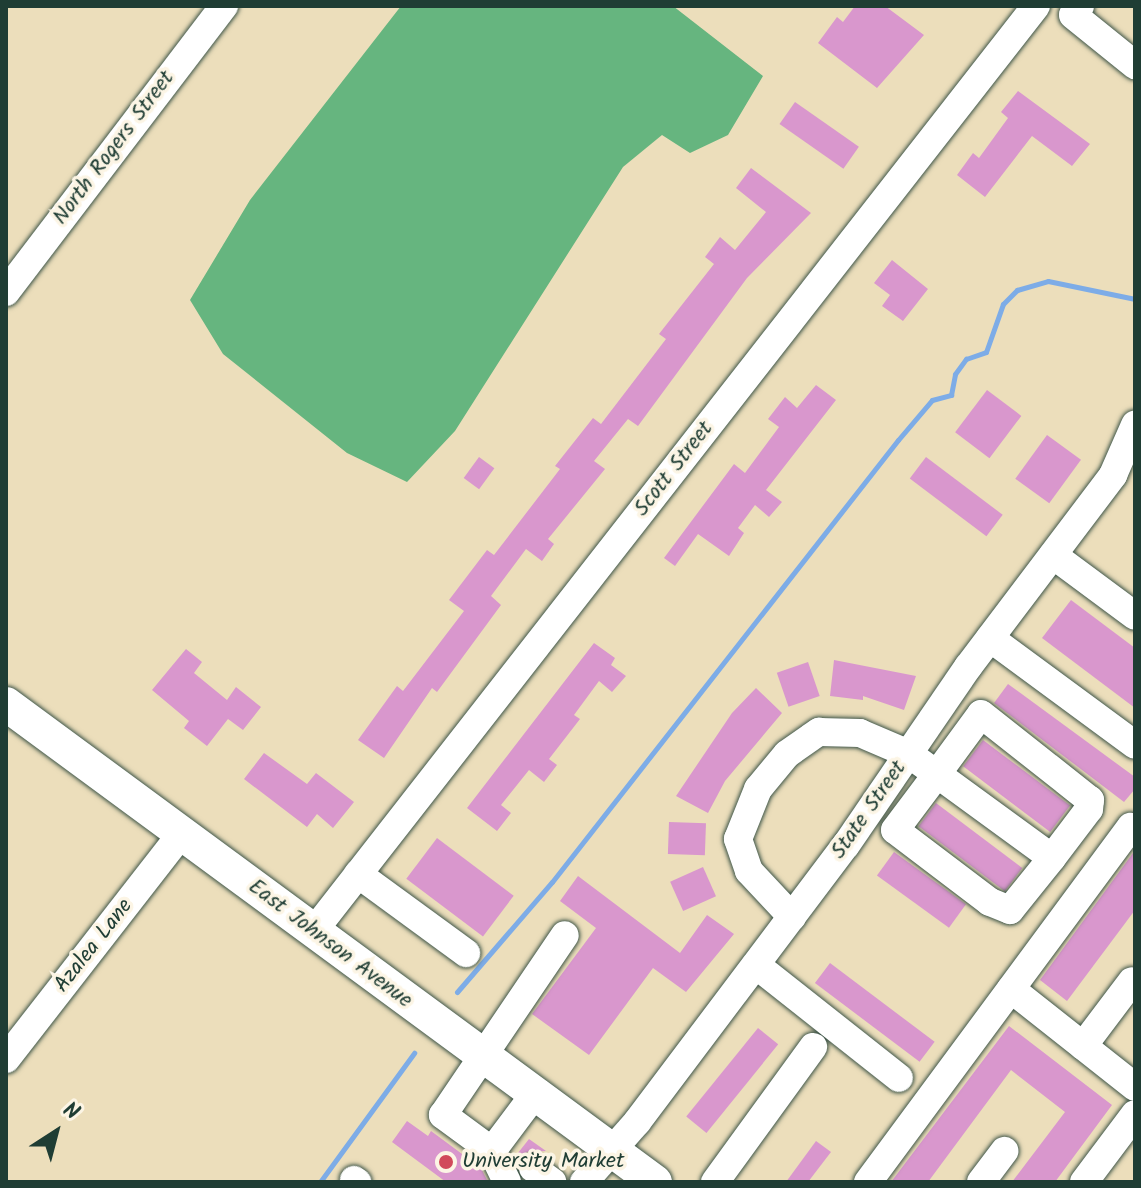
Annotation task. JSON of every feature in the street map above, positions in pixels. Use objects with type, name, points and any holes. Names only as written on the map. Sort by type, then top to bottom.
[{"type":"main road","name":"East Johnson Avenue","points":[[6,704],[655,1182]]},
{"type":"street","name":"North Rogers Street","points":[[6,292],[224,6]]},
{"type":"street","name":"Scott Street","points":[[313,932],[1036,6]]},
{"type":"street","points":[[1080,6],[1073,15],[1135,65]]},
{"type":"street","name":"State Street","points":[[584,1182],[613,1152],[792,917],[990,638],[1113,475],[1134,434]]},
{"type":"street","points":[[1053,555],[1135,616]]},
{"type":"street","points":[[990,638],[1135,745]]},
{"type":"street","points":[[981,714],[1090,800],[1089,809],[1052,858],[1018,905],[1010,910],[990,902],[895,830],[981,714]]},
{"type":"street","points":[[792,917],[749,871],[738,839],[758,789],[787,754],[819,732],[860,733],[909,754],[1052,858]]},
{"type":"street","points":[[868,1182],[1131,827],[1135,830]]},
{"type":"street","name":"Azalea Lane","points":[[6,1059],[182,833]]},
{"type":"street","points":[[358,874],[466,953]]},
{"type":"street","points":[[534,1095],[525,1168],[443,1115],[565,935]]},
{"type":"street","points":[[756,965],[899,1078]]},
{"type":"street","points":[[1083,1046],[1132,981]]},
{"type":"street","points":[[1011,989],[1135,1087]]},
{"type":"street","points":[[715,1182],[813,1047]]},
{"type":"street","points":[[1084,1182],[1135,1114]]},
{"type":"street","points":[[981,1182],[1004,1151]]},
{"type":"green space","points":[[401,6],[673,6],[763,76],[728,135],[690,153],[662,135],[623,167],[455,431],[407,482],[347,453],[223,354],[190,300],[250,200]]},
{"type":"building","points":[[855,6],[885,6],[924,35],[877,88],[818,43],[837,17],[843,22]]},
{"type":"building","points":[[1018,91],[1090,144],[1072,166],[1032,136],[985,197],[957,175],[973,153],[979,158],[1008,118],[1001,112]]},
{"type":"building","points":[[795,102],[859,147],[843,169],[780,124]]},
{"type":"building","points":[[751,168],[811,213],[747,278],[638,426],[628,419],[594,461],[605,469],[548,539],[554,544],[542,561],[526,549],[491,596],[501,605],[437,692],[432,688],[384,758],[358,740],[397,686],[403,691],[464,611],[449,600],[487,550],[494,555],[560,469],[555,466],[593,418],[601,424],[666,339],[659,334],[714,264],[705,257],[720,237],[735,250],[766,212],[736,188]]},
{"type":"building","points":[[892,260],[928,289],[903,321],[882,306],[890,295],[874,283]]},
{"type":"building","points":[[816,385],[836,400],[766,490],[782,502],[769,517],[755,505],[738,528],[744,533],[729,556],[698,534],[675,566],[664,558],[734,464],[745,473],[779,427],[768,419],[785,397],[797,408]]},
{"type":"building","points":[[987,390],[1021,416],[989,458],[955,432]]},
{"type":"building","points":[[1047,435],[1081,460],[1049,503],[1015,479]]},
{"type":"building","points":[[479,457],[494,468],[479,489],[464,478]]},
{"type":"building","points":[[926,457],[1003,515],[986,536],[910,479]]},
{"type":"building","points":[[1071,600],[1135,648],[1135,708],[1042,638]]},
{"type":"building","points":[[594,643],[615,658],[611,665],[626,676],[612,692],[599,681],[574,715],[580,719],[549,759],[557,765],[544,782],[529,770],[501,805],[511,813],[497,831],[467,808]]},
{"type":"building","points":[[186,649],[202,662],[194,673],[227,700],[236,687],[261,707],[243,730],[228,719],[207,746],[184,728],[189,721],[152,690]]},
{"type":"building","points":[[834,660],[916,676],[904,710],[863,696],[863,700],[830,696]]},
{"type":"building","points":[[808,662],[820,696],[789,707],[777,673]]},
{"type":"building","points":[[1008,684],[1135,777],[1135,789],[1124,802],[994,703]]},
{"type":"building","points":[[756,688],[782,713],[725,781],[708,813],[676,796],[732,713]]},
{"type":"building","points":[[983,740],[1070,806],[1050,832],[963,766]]},
{"type":"building","points":[[264,753],[307,784],[316,773],[354,802],[333,828],[317,814],[307,827],[244,779]]},
{"type":"building","points":[[936,803],[1022,868],[1005,891],[919,826]]},
{"type":"building","points":[[669,822],[706,823],[705,855],[668,854]]},
{"type":"building","points":[[437,838],[514,896],[483,937],[406,879]]},
{"type":"building","points":[[894,852],[966,904],[949,928],[877,875]]},
{"type":"building","points":[[1133,853],[1135,910],[1067,1001],[1040,980]]},
{"type":"building","points":[[703,867],[716,896],[683,911],[670,882]]},
{"type":"building","points":[[578,876],[680,953],[707,915],[734,934],[686,992],[653,968],[589,1055],[532,1014],[596,928],[560,901]]},
{"type":"building","points":[[830,963],[935,1042],[920,1062],[815,983]]},
{"type":"building","points":[[1009,1026],[1112,1105],[1055,1182],[1012,1182],[1065,1112],[1011,1070],[928,1182],[891,1182]]},
{"type":"building","points":[[758,1028],[778,1044],[706,1133],[686,1117]]},
{"type":"building","name":"University Market","points":[[407,1121],[428,1136],[431,1131],[481,1168],[488,1182],[446,1182],[392,1142]]},
{"type":"building","points":[[529,1139],[546,1151],[527,1152],[517,1164],[514,1158]]},
{"type":"building","points":[[816,1141],[831,1152],[808,1182],[786,1182]]},
{"type":"waterway","points":[[457,992],[552,882],[898,440],[932,400],[951,395],[955,374],[966,359],[986,352],[1003,304],[1017,290],[1048,281],[1135,299]]},
{"type":"waterway","points":[[320,1182],[414,1053]]},
{"type":"place","name":"University Market","points":[[446,1162]]}]
